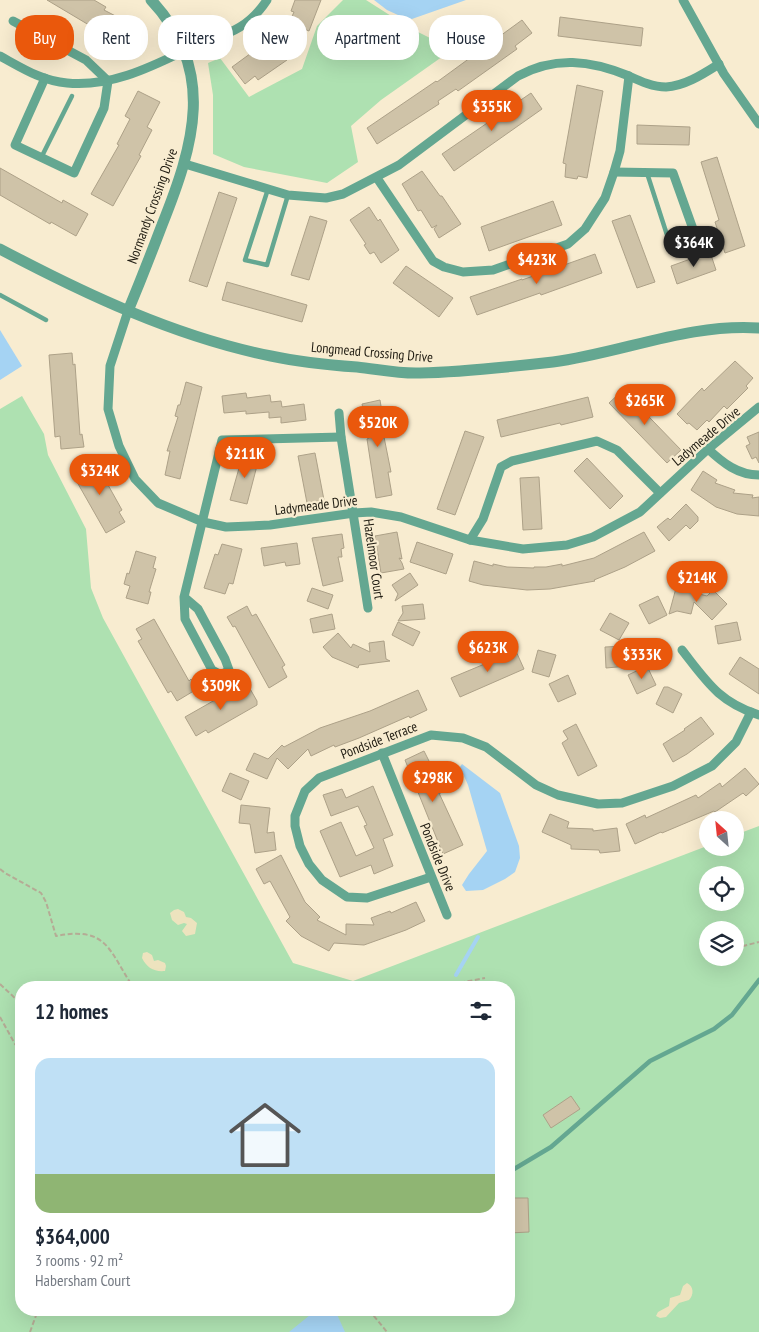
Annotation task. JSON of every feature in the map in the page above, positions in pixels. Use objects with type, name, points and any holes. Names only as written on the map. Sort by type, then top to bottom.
[{"type":"street","name":"Normandy Crossing Drive","points":[[151,0],[165,15]]},
{"type":"street","points":[[233,31],[240,28],[258,13],[267,0]]},
{"type":"street","points":[[682,0],[719,64],[759,124]]},
{"type":"street","points":[[12,21],[86,60],[108,81]]},
{"type":"street","points":[[0,56],[37,77],[67,83],[108,81],[167,60]]},
{"type":"street","name":"Normandy Crossing Drive","points":[[128,311],[185,164],[194,112],[192,75],[188,60]]},
{"type":"street","points":[[185,164],[288,195],[326,198],[343,194],[399,165],[518,76],[534,67],[561,62],[593,63],[639,81],[665,87],[684,83],[719,64]]},
{"type":"street","points":[[377,178],[433,261],[444,267],[463,272],[493,270],[568,244],[585,229],[605,198],[620,151],[629,76]]},
{"type":"street","points":[[45,78],[15,145],[74,173],[104,108],[108,81]]},
{"type":"street","points":[[614,172],[673,173],[693,229]]},
{"type":"street","name":"Longmead Crossing Drive","points":[[0,249],[39,270],[128,311],[208,340],[271,356],[332,365],[418,373],[492,369],[576,359],[695,332],[742,326],[759,328]]},
{"type":"street","name":"Ladymeade Drive","points":[[128,311],[116,347],[110,375],[108,409],[119,446],[135,479],[158,504],[203,522],[226,527],[270,525],[371,512],[401,516],[470,540],[523,549],[567,545],[593,538],[640,512],[708,449],[759,407]]},
{"type":"street","name":"Hazelmoor Court","points":[[339,413],[341,438],[368,608]]},
{"type":"street","points":[[184,598],[198,609],[225,659],[229,670],[221,675],[212,670],[185,618],[184,598],[222,440],[341,438]]},
{"type":"street","points":[[470,540],[483,519],[501,467],[512,461],[597,442],[617,450],[660,493]]},
{"type":"street","points":[[708,449],[725,465],[739,472],[759,475]]},
{"type":"street","points":[[682,650],[716,692],[736,706],[755,714]]},
{"type":"street","name":"Pondside Terrace","points":[[431,877],[367,898],[347,897],[322,880],[300,846],[295,826],[295,816],[305,791],[319,778],[432,735],[463,738],[486,748],[536,785],[558,795],[598,804],[622,803],[674,786],[712,766],[736,742],[755,714]]},
{"type":"street","name":"Pondside Drive","points":[[382,754],[447,915]]},
{"type":"lane","points":[[41,158],[72,96]]},
{"type":"lane","points":[[646,173],[668,238],[693,229]]},
{"type":"lane","points":[[268,189],[245,260],[267,266],[288,195]]},
{"type":"lane","points":[[0,295],[46,320]]},
{"type":"lane","points":[[515,1168],[551,1147],[650,1061],[714,1029],[732,1015],[759,980]]},
{"type":"path","points":[[0,869],[41,893],[46,902],[56,936],[74,932],[92,935],[109,947],[129,981]]},
{"type":"path","points":[[744,946],[759,942]]},
{"type":"path","points":[[469,981],[485,978]]},
{"type":"path","points":[[0,984],[15,998]]},
{"type":"path","points":[[0,1017],[15,1044]]},
{"type":"path","points":[[30,1332],[36,1316]]},
{"type":"path","points":[[375,1316],[387,1332]]},
{"type":"green space","points":[[343,0],[366,0],[390,15],[328,15]]},
{"type":"green space","points":[[317,26],[317,60],[419,60],[419,32],[429,38],[429,60],[438,60],[381,100],[351,126],[358,162],[327,183],[244,167],[213,154],[213,95],[208,63],[221,60],[249,97],[302,69],[305,60],[307,60],[307,55]]},
{"type":"green space","points":[[22,396],[44,434],[48,455],[86,529],[91,588],[103,618],[293,963],[353,981],[699,849],[699,856],[744,856],[744,832],[759,826],[759,1332],[0,1332],[0,409]]},
{"type":"sand","points":[[178,909],[184,912],[186,917],[191,918],[197,923],[195,934],[186,936],[182,931],[187,924],[178,925],[172,920],[170,913]]},
{"type":"sand","points":[[147,952],[152,955],[154,961],[158,960],[165,963],[165,971],[151,969],[146,964],[142,958],[143,953]]},
{"type":"sand","points":[[687,1283],[691,1286],[692,1291],[692,1296],[689,1300],[679,1303],[666,1317],[660,1318],[656,1316],[658,1312],[669,1306],[670,1298],[680,1295],[683,1286]]},
{"type":"water","points":[[374,0],[466,0],[419,16],[398,15],[387,10]]},
{"type":"water","points":[[0,330],[22,366],[0,380]]},
{"type":"water","points":[[462,764],[500,793],[519,846],[520,858],[515,872],[483,890],[466,891],[462,885],[487,851],[468,785],[460,767]]},
{"type":"water","points":[[309,1316],[338,1316],[345,1332],[289,1332]]},
{"type":"building","points":[[47,0],[94,0],[106,7],[104,10],[114,15],[84,15],[84,22]]},
{"type":"building","points":[[295,0],[321,0],[309,31],[307,30],[307,15],[293,15],[294,12],[291,11]]},
{"type":"building","points":[[560,17],[643,28],[641,46],[558,36]]},
{"type":"building","points":[[522,20],[532,33],[515,46],[517,49],[503,59],[503,34]]},
{"type":"building","points":[[243,59],[287,60],[258,80],[255,76],[245,84],[232,67]]},
{"type":"building","points":[[467,60],[502,60],[458,91],[456,89],[438,101],[439,104],[377,144],[367,128]]},
{"type":"building","points":[[577,85],[603,91],[587,178],[578,176],[577,179],[565,177],[566,164],[563,163]]},
{"type":"building","points":[[138,91],[160,102],[147,127],[152,130],[139,155],[141,156],[113,206],[91,194],[119,145],[117,144],[130,119],[125,116]]},
{"type":"building","points":[[531,93],[542,109],[454,171],[442,154]]},
{"type":"building","points":[[637,125],[690,127],[689,145],[637,144]]},
{"type":"building","points":[[717,157],[745,246],[725,253],[715,222],[719,220],[701,162]]},
{"type":"building","points":[[0,168],[62,203],[63,200],[88,214],[76,236],[51,222],[50,224],[0,195]]},
{"type":"building","points":[[422,171],[461,224],[439,238],[434,229],[437,225],[432,228],[421,210],[418,211],[402,184]]},
{"type":"building","points":[[219,192],[237,198],[207,287],[189,281]]},
{"type":"building","points":[[553,201],[562,225],[489,251],[481,227]]},
{"type":"building","points":[[369,207],[378,221],[380,219],[399,250],[381,263],[374,252],[370,254],[364,245],[366,244],[350,220]]},
{"type":"building","points":[[630,215],[655,282],[637,288],[612,221]]},
{"type":"building","points":[[310,216],[327,221],[309,280],[291,275]]},
{"type":"building","points":[[710,252],[716,270],[677,284],[671,266]]},
{"type":"building","points":[[595,254],[602,273],[477,315],[470,297]]},
{"type":"building","points":[[406,266],[453,298],[439,317],[393,283]]},
{"type":"building","points":[[227,282],[307,305],[302,322],[222,300]]},
{"type":"building","points":[[72,353],[73,365],[75,364],[80,435],[82,434],[84,447],[61,449],[60,436],[55,437],[49,355]]},
{"type":"building","points":[[735,361],[753,378],[746,386],[748,388],[727,409],[724,406],[709,422],[707,420],[697,430],[689,423],[687,424],[677,414],[702,388],[704,391]]},
{"type":"building","points":[[186,382],[202,387],[180,479],[165,475],[170,451],[167,451],[178,417],[175,416],[178,405],[180,405]]},
{"type":"building","points":[[623,390],[681,450],[667,463],[609,403]]},
{"type":"building","points":[[246,393],[247,398],[270,395],[271,402],[281,401],[282,407],[304,404],[306,420],[281,423],[281,417],[269,418],[269,412],[246,414],[246,411],[224,413],[222,396]]},
{"type":"building","points":[[588,397],[593,417],[501,437],[497,420]]},
{"type":"building","points":[[380,400],[386,437],[384,437],[391,472],[388,472],[392,495],[376,498],[367,439],[369,438],[362,404]]},
{"type":"building","points":[[465,431],[484,437],[455,515],[437,509]]},
{"type":"building","points":[[759,432],[759,463],[756,457],[752,459],[746,446],[750,444],[747,437]]},
{"type":"building","points":[[315,453],[324,500],[307,503],[298,456]]},
{"type":"building","points":[[243,454],[259,458],[247,504],[230,500]]},
{"type":"building","points":[[93,458],[122,510],[119,512],[125,522],[106,533],[77,482],[81,480],[75,469]]},
{"type":"building","points":[[587,458],[623,496],[610,509],[574,471]]},
{"type":"building","points":[[703,471],[717,480],[715,483],[735,490],[733,493],[753,495],[752,498],[759,497],[759,516],[737,514],[716,507],[691,490]]},
{"type":"building","points":[[539,477],[542,529],[523,530],[520,478]]},
{"type":"building","points":[[686,504],[698,517],[698,521],[690,529],[686,525],[669,541],[657,527],[668,518],[670,520]]},
{"type":"building","points":[[397,532],[402,559],[399,558],[404,569],[381,573],[375,536]]},
{"type":"building","points":[[644,532],[655,551],[595,581],[550,589],[527,590],[483,585],[469,581],[474,561],[493,566],[493,564],[507,567],[534,568],[562,564],[562,566],[594,558]]},
{"type":"building","points":[[342,534],[344,548],[341,549],[342,557],[338,557],[343,581],[323,586],[312,538]]},
{"type":"building","points":[[417,542],[453,554],[446,574],[410,562]]},
{"type":"building","points":[[297,543],[300,564],[286,566],[285,562],[264,566],[261,548]]},
{"type":"building","points":[[222,544],[242,549],[233,584],[229,583],[225,594],[204,588],[215,554],[218,555]]},
{"type":"building","points":[[136,551],[156,557],[153,568],[156,569],[149,592],[151,592],[148,604],[126,598],[130,586],[124,584]]},
{"type":"building","points":[[410,573],[418,585],[395,601],[398,594],[392,585]]},
{"type":"building","points":[[312,588],[333,595],[328,609],[307,601]]},
{"type":"building","points":[[676,588],[707,596],[713,590],[727,604],[712,620],[694,602],[691,614],[677,611],[669,614]]},
{"type":"building","points":[[658,596],[667,615],[649,624],[639,605]]},
{"type":"building","points":[[423,604],[425,619],[398,621],[403,613],[402,606]]},
{"type":"building","points":[[247,606],[252,616],[256,614],[285,665],[282,667],[287,677],[269,688],[235,626],[233,627],[227,617]]},
{"type":"building","points":[[610,613],[629,623],[619,640],[600,630]]},
{"type":"building","points":[[332,614],[335,629],[313,633],[310,619]]},
{"type":"building","points":[[154,619],[189,681],[191,679],[197,689],[177,701],[171,691],[168,693],[138,641],[142,639],[136,629]]},
{"type":"building","points":[[398,622],[420,632],[413,646],[392,635]]},
{"type":"building","points":[[737,622],[741,640],[718,644],[715,626]]},
{"type":"building","points":[[338,633],[351,648],[353,644],[370,652],[369,643],[384,641],[386,659],[390,661],[359,665],[358,668],[332,657],[323,647]]},
{"type":"building","points":[[626,646],[628,666],[606,668],[605,647]]},
{"type":"building","points":[[515,649],[524,669],[460,697],[451,678],[499,658],[498,656]]},
{"type":"building","points":[[538,650],[556,655],[549,677],[532,672]]},
{"type":"building","points":[[740,657],[759,669],[759,694],[729,674]]},
{"type":"building","points":[[647,666],[656,685],[637,694],[628,675]]},
{"type":"building","points":[[568,675],[576,694],[558,702],[549,684]]},
{"type":"building","points":[[249,687],[257,701],[257,705],[208,733],[206,730],[196,736],[185,717],[236,688],[238,693]]},
{"type":"building","points":[[664,687],[682,694],[673,713],[656,704]]},
{"type":"building","points":[[418,690],[427,710],[410,718],[409,716],[311,756],[308,749],[288,769],[277,758],[267,779],[246,770],[254,753],[268,759],[282,745],[284,747],[320,728],[370,711]]},
{"type":"building","points":[[701,717],[714,734],[673,762],[663,744]]},
{"type":"building","points":[[576,724],[597,766],[578,776],[562,743],[568,739],[563,731]]},
{"type":"building","points":[[424,751],[433,769],[430,770],[441,793],[439,793],[463,845],[443,854],[405,760]]},
{"type":"building","points":[[745,768],[759,784],[746,796],[743,793],[716,811],[699,811],[699,817],[635,844],[626,824],[645,815],[646,818],[696,795],[698,798],[720,783],[722,787]]},
{"type":"building","points":[[230,773],[249,781],[241,800],[222,791]]},
{"type":"building","points":[[373,786],[393,835],[383,839],[393,866],[374,874],[371,865],[340,877],[320,831],[341,822],[356,856],[374,848],[364,826],[367,825],[358,806],[331,816],[323,795],[342,789],[346,798]]},
{"type":"building","points":[[241,805],[270,808],[267,833],[274,832],[276,850],[255,853],[250,824],[239,823]]},
{"type":"building","points":[[550,814],[569,822],[567,828],[593,829],[593,831],[617,828],[620,851],[600,853],[599,850],[571,849],[571,845],[542,832]]},
{"type":"building","points":[[281,855],[305,902],[320,917],[317,920],[346,935],[346,924],[374,925],[371,918],[390,911],[391,913],[416,902],[425,921],[364,945],[334,943],[329,951],[301,936],[286,921],[290,917],[270,881],[264,884],[256,869]]},
{"type":"building","points":[[571,1096],[580,1109],[551,1128],[543,1115]]},
{"type":"building","points":[[515,1198],[528,1198],[529,1232],[515,1233]]},
{"type":"waterway","points":[[456,975],[478,937]]}]
